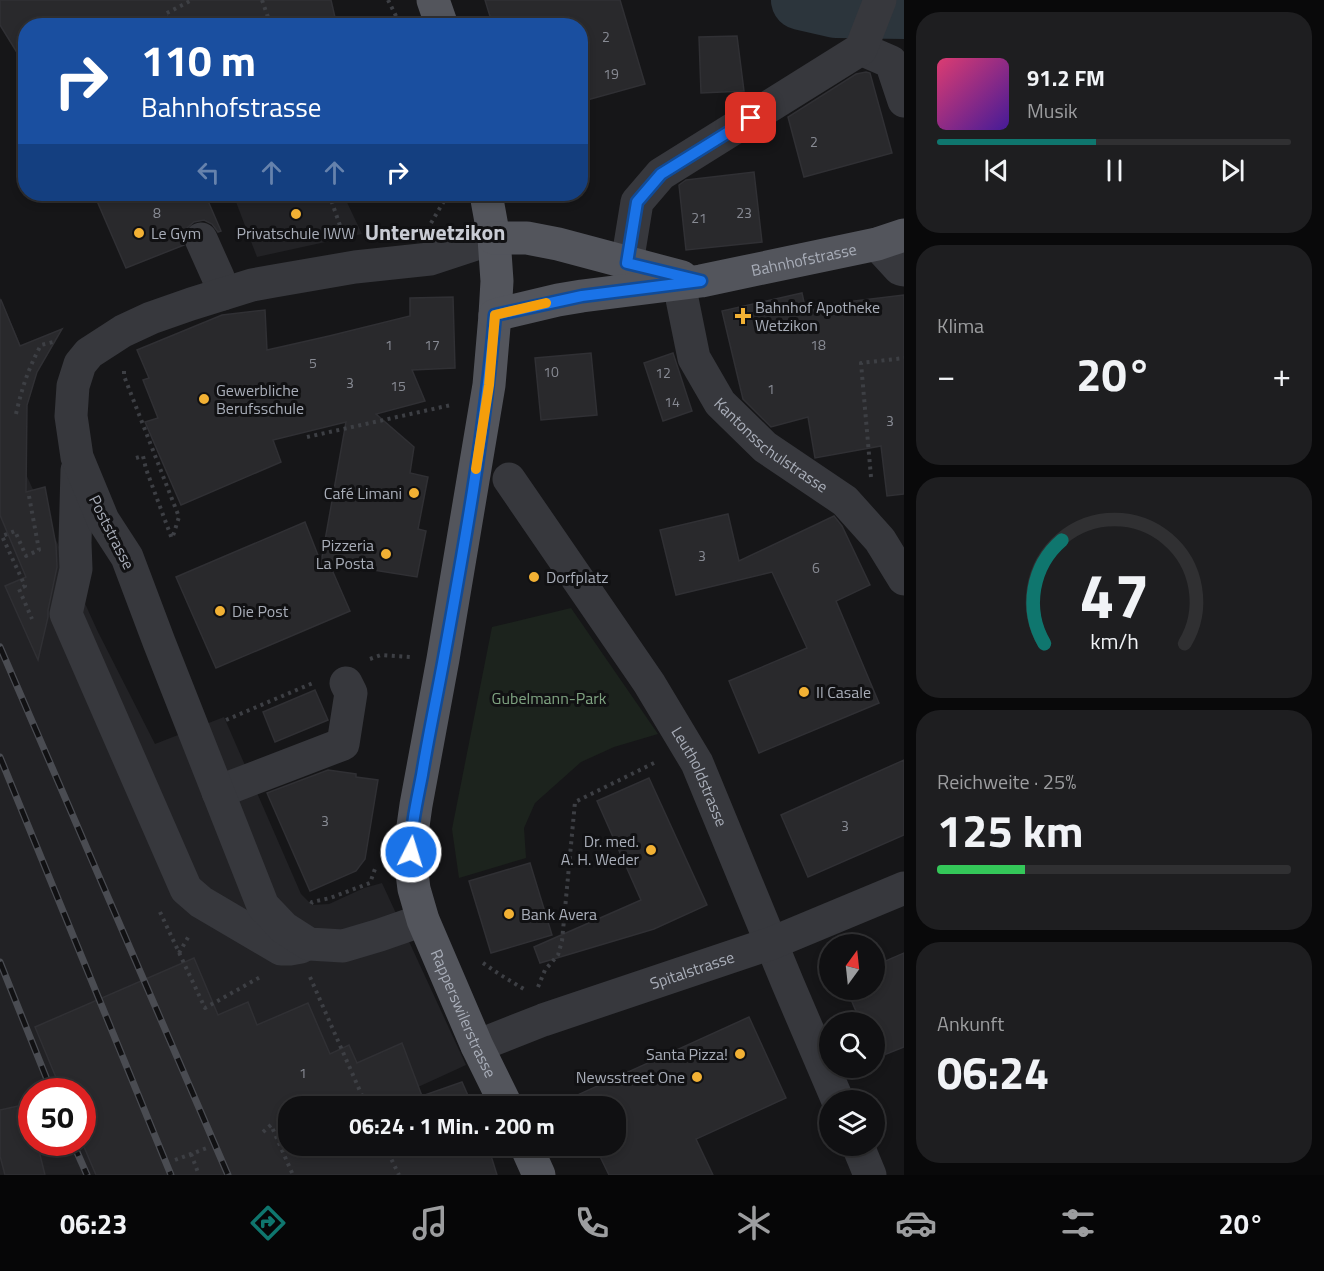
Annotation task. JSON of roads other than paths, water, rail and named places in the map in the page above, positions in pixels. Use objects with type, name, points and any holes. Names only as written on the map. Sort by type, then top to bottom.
[{"type":"main road","points":[[433,0],[439,18]]},
{"type":"main road","points":[[423,920],[414,889],[411,840],[489,385],[497,281],[494,238],[487,201]]},
{"type":"main road","name":"Bahnhofstrasse","points":[[494,238],[527,238],[558,244],[690,283]]},
{"type":"main road","name":"Bahnhofstrasse","points":[[495,315],[582,296],[690,283],[890,239]]},
{"type":"main road","name":"Rapperswilerstrasse","points":[[423,920],[477,1046],[502,1096]]},
{"type":"main road","points":[[530,1156],[539,1175]]},
{"type":"street","points":[[627,263],[637,202],[661,174],[863,44],[880,0]]},
{"type":"street","points":[[863,44],[891,62],[904,101]]},
{"type":"street","name":"Poststrasse","points":[[423,920],[308,957],[263,906],[127,557],[103,520],[77,457],[71,416],[73,386],[80,364],[88,353],[123,331],[151,318],[274,280],[355,267],[430,260],[494,238]]},
{"type":"street","points":[[201,239],[223,294]]},
{"type":"street","points":[[890,239],[900,269],[904,270]]},
{"type":"street","name":"Kantonsschulstrasse","points":[[690,283],[694,358],[720,404],[765,447],[845,501],[880,540],[904,579]]},
{"type":"street","points":[[77,457],[76,569],[66,614],[186,889],[201,902],[281,949],[300,948],[308,957]]},
{"type":"street","name":"Leutholdstrasse","points":[[509,479],[649,683],[697,764],[833,1090]]},
{"type":"street","points":[[218,792],[343,744],[351,693],[346,683]]},
{"type":"street","name":"Spitalstrasse","points":[[477,1046],[543,1020],[772,943],[904,888]]},
{"type":"street","points":[[862,1156],[870,1175]]},
{"type":"waterway","points":[[801,0],[836,8],[904,9]]},
{"type":"railway","points":[[0,647],[228,1175]]},
{"type":"railway","points":[[0,757],[171,1175]]},
{"type":"railway","points":[[0,962],[46,1078]]},
{"type":"railway","points":[[79,1156],[87,1175]]},
{"type":"place","name":"Privatschule IWW","points":[[296,214]]},
{"type":"place","name":"Le Gym","points":[[139,233]]},
{"type":"place","name":"Bahnhof Apotheke Wetzikon","points":[[743,316]]},
{"type":"place","name":"Gewerbliche Berufsschule","points":[[204,399]]},
{"type":"place","name":"Café Limani","points":[[414,493]]},
{"type":"place","name":"Pizzeria La Posta","points":[[386,554]]},
{"type":"place","name":"Dorfplatz","points":[[534,577]]},
{"type":"place","name":"Die Post","points":[[220,611]]},
{"type":"place","name":"Il Casale","points":[[804,692]]},
{"type":"place","name":"Dr. med. A. H. Weder","points":[[651,850]]},
{"type":"place","name":"Bank Avera","points":[[509,914]]},
{"type":"place","name":"Santa Pizza!","points":[[740,1054]]},
{"type":"place","name":"Newsstreet One","points":[[697,1077]]},
{"type":"district","name":"Unterwetzikon","points":[[435,232]]},
{"type":"park label","name":"Gubelmann-Park","points":[[549,698]]}]
